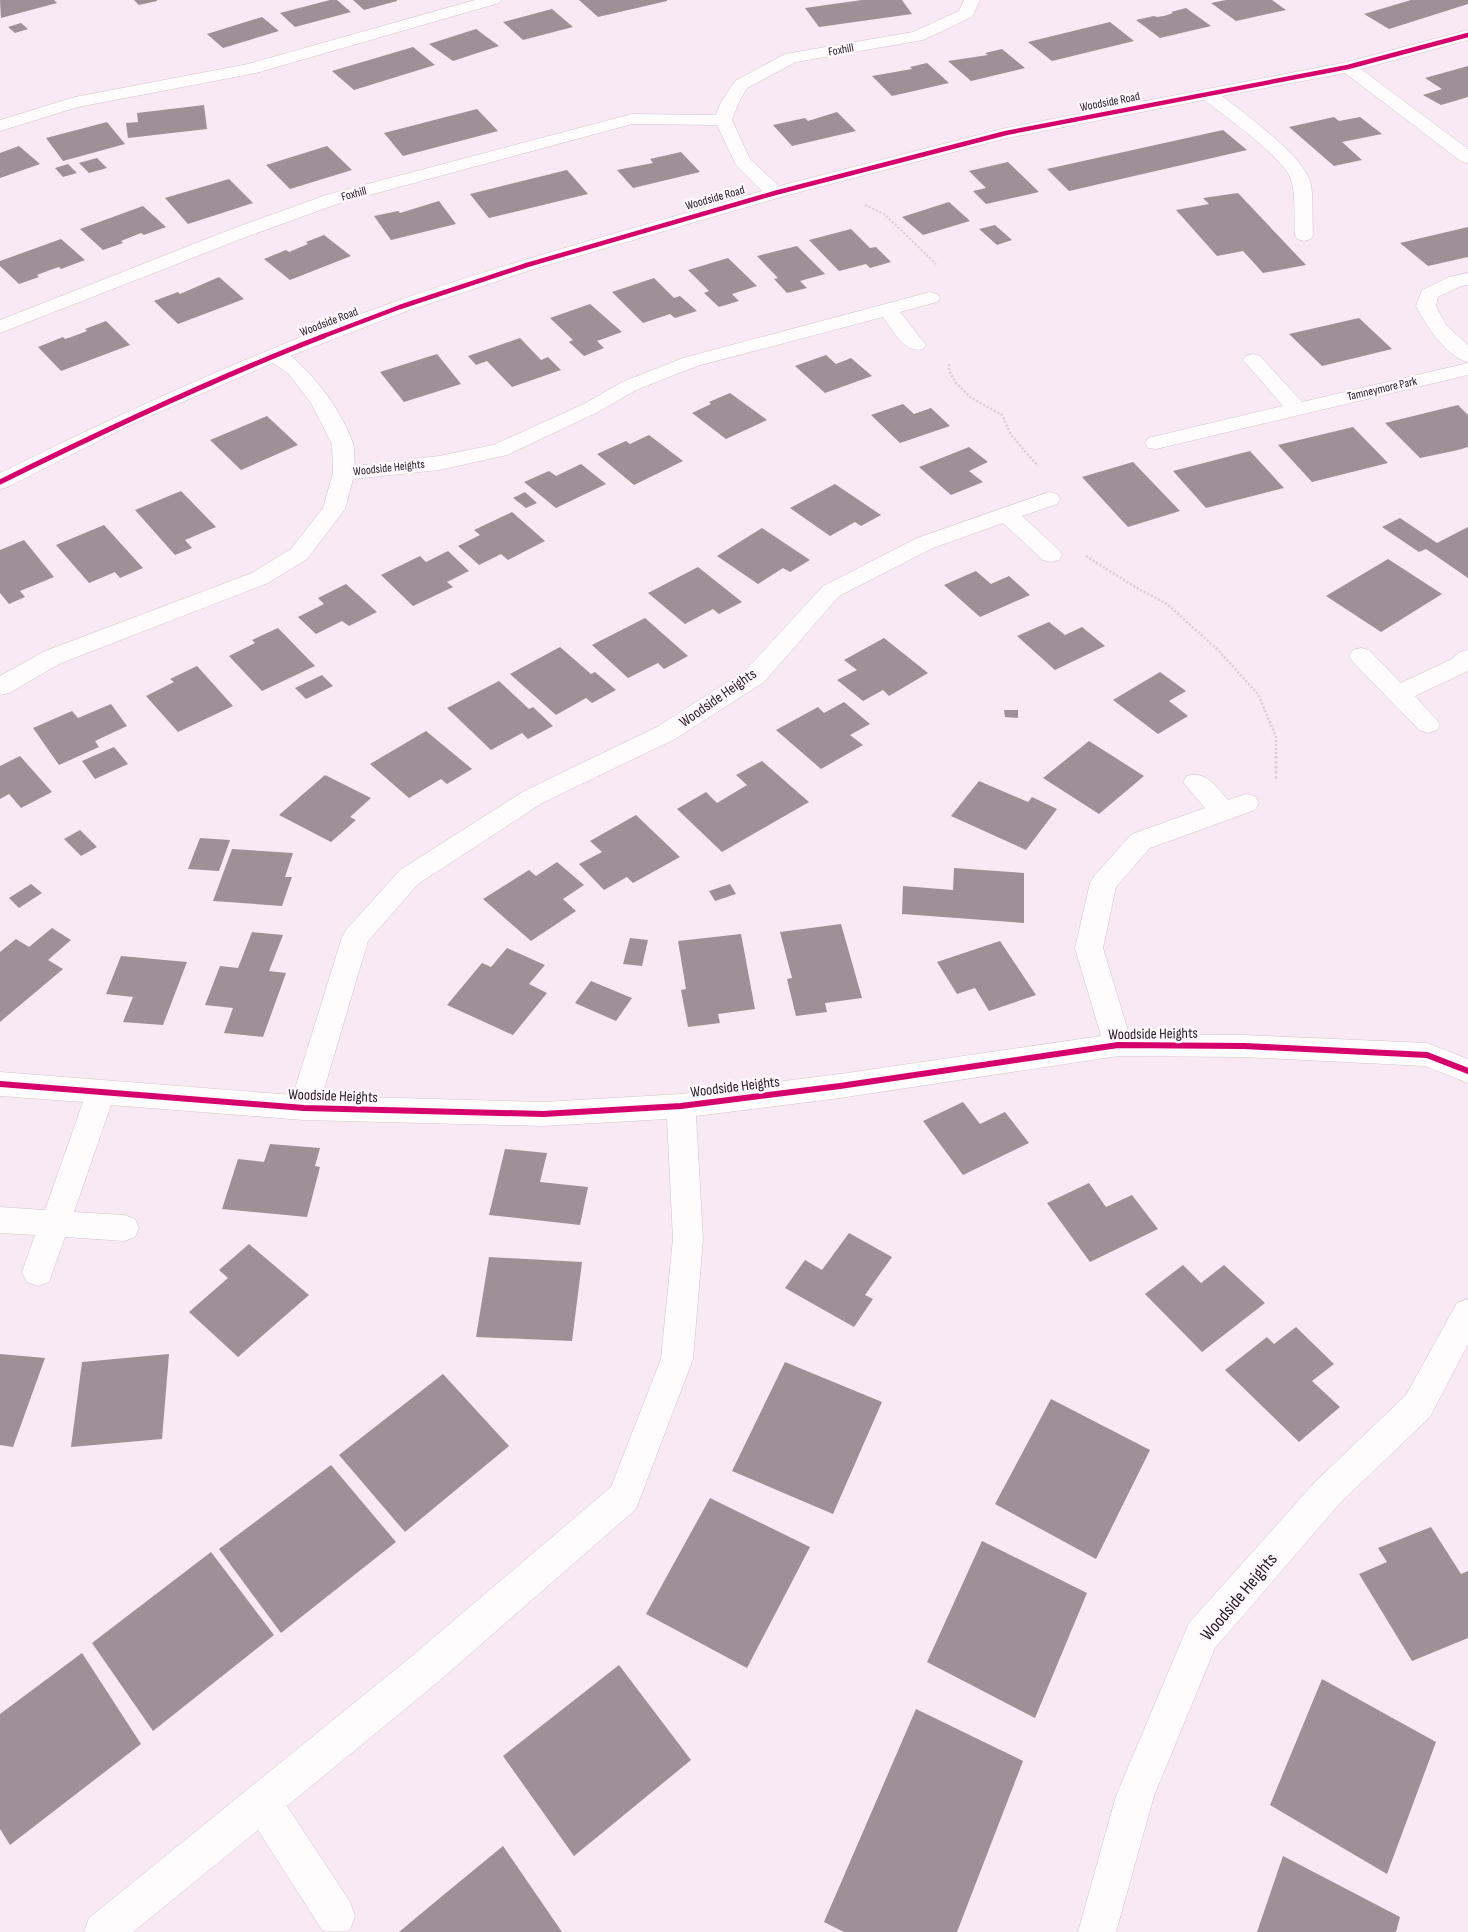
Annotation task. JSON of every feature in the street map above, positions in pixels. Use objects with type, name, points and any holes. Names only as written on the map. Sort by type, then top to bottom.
[{"type":"street","points":[[0,126],[75,102],[250,69],[493,0]]},
{"type":"street","name":"Foxhill","points":[[0,328],[239,233],[333,199],[632,120],[723,120],[729,104],[742,85],[791,58],[917,36],[966,14],[972,0]]},
{"type":"street","name":"Woodside Road","points":[[0,482],[129,418],[275,355],[400,307],[527,265],[775,193],[1006,133],[1348,67],[1468,35]]},
{"type":"street","points":[[1348,67],[1468,158]]},
{"type":"street","points":[[1209,95],[1229,110],[1285,160],[1300,178],[1304,235]]},
{"type":"street","points":[[723,120],[742,161],[775,193]]},
{"type":"street","points":[[1468,279],[1456,281],[1428,294],[1426,306],[1438,328],[1468,356]]},
{"type":"street","name":"Woodside Heights","points":[[344,473],[439,463],[499,450],[590,408],[630,386],[690,362],[930,298]]},
{"type":"street","points":[[887,309],[916,345]]},
{"type":"street","name":"Woodside Heights","points":[[0,687],[53,657],[260,578],[299,554],[334,509],[344,473],[343,444],[321,402],[296,370],[275,355]]},
{"type":"street","points":[[1253,360],[1297,409]]},
{"type":"street","name":"Tamneymore Park","points":[[1156,443],[1468,369]]},
{"type":"street","name":"Woodside Heights","points":[[304,1108],[356,937],[409,877],[533,797],[666,733],[754,676],[831,591],[925,543],[1049,499]]},
{"type":"street","points":[[1006,514],[1051,555]]},
{"type":"street","points":[[1361,656],[1428,724]]},
{"type":"street","points":[[1398,694],[1460,665],[1468,658]]},
{"type":"street","points":[[1196,782],[1235,807]]},
{"type":"street","points":[[1118,1044],[1089,948],[1102,883],[1141,841],[1235,807]]},
{"type":"street","name":"Woodside Heights","points":[[0,1084],[304,1108],[543,1114],[681,1106],[840,1086],[1118,1044],[1244,1046],[1426,1055],[1468,1070]]},
{"type":"street","points":[[38,1272],[101,1092]]},
{"type":"street","points":[[103,1932],[425,1668],[624,1498],[677,1358],[688,1239],[681,1106]]},
{"type":"street","points":[[0,1220],[124,1228]]},
{"type":"street","name":"Woodside Heights","points":[[1097,1932],[1135,1796],[1202,1636],[1328,1492],[1418,1406],[1468,1313]]},
{"type":"street","points":[[262,1802],[336,1916]]},
{"type":"path","points":[[836,177],[863,204],[884,214],[940,268]]},
{"type":"path","points":[[956,383],[970,397],[1002,415],[1011,435],[1046,475],[1049,499]]},
{"type":"path","points":[[1051,555],[1085,555],[1135,587],[1167,604],[1217,649],[1258,694],[1276,736],[1276,779],[1258,797],[1235,807]]},
{"type":"building","points":[[0,0],[54,0],[57,3],[1,18]]},
{"type":"building","points":[[134,0],[157,0],[157,1],[139,5]]},
{"type":"building","points":[[330,0],[337,0],[351,12],[295,27],[280,13]]},
{"type":"building","points":[[353,0],[397,0],[397,1],[364,10]]},
{"type":"building","points":[[579,0],[667,0],[667,1],[598,17]]},
{"type":"building","points":[[862,0],[902,0],[912,14],[819,27],[805,8]]},
{"type":"building","points":[[1226,0],[1272,0],[1286,10],[1236,21],[1211,3]]},
{"type":"building","points":[[1411,0],[1468,0],[1468,4],[1389,29],[1364,14]]},
{"type":"building","points":[[1186,8],[1211,26],[1160,38],[1136,20],[1164,16]]},
{"type":"building","points":[[552,9],[573,27],[523,40],[503,22]]},
{"type":"building","points":[[262,17],[279,31],[223,48],[207,34]]},
{"type":"building","points":[[1110,22],[1134,41],[1052,61],[1028,42]]},
{"type":"building","points":[[21,23],[28,29],[15,33],[8,27]]},
{"type":"building","points":[[476,29],[499,46],[453,61],[429,44]]},
{"type":"building","points":[[413,47],[435,65],[354,90],[332,71]]},
{"type":"building","points":[[1002,49],[1025,68],[971,81],[948,61],[988,55],[985,53]]},
{"type":"building","points":[[927,63],[949,83],[892,96],[872,76],[912,69],[910,67]]},
{"type":"building","points":[[1468,66],[1468,97],[1441,105],[1423,95],[1442,89],[1425,78]]},
{"type":"building","points":[[204,105],[207,129],[128,138],[126,123],[138,122],[137,113]]},
{"type":"building","points":[[477,109],[498,131],[403,156],[384,133]]},
{"type":"building","points":[[837,112],[856,131],[792,146],[773,125],[805,118],[808,121]]},
{"type":"building","points":[[1334,117],[1339,121],[1360,117],[1382,134],[1342,142],[1362,160],[1334,166],[1289,127]]},
{"type":"building","points":[[107,122],[125,144],[63,161],[46,138]]},
{"type":"building","points":[[1223,130],[1247,150],[1069,191],[1047,169]]},
{"type":"building","points":[[19,146],[40,164],[0,178],[0,153]]},
{"type":"building","points":[[327,146],[352,170],[290,189],[266,165]]},
{"type":"building","points":[[681,152],[700,172],[633,188],[617,170],[653,163],[650,159]]},
{"type":"building","points":[[97,158],[107,168],[89,173],[79,163]]},
{"type":"building","points":[[1008,162],[1039,192],[986,204],[973,191],[986,188],[969,171]]},
{"type":"building","points":[[68,164],[77,173],[63,177],[55,168]]},
{"type":"building","points":[[567,170],[588,194],[489,218],[470,194]]},
{"type":"building","points":[[229,179],[253,203],[188,224],[165,198]]},
{"type":"building","points":[[1238,193],[1306,265],[1263,273],[1243,251],[1217,256],[1176,210],[1209,204],[1203,198]]},
{"type":"building","points":[[439,201],[456,224],[391,240],[374,216],[398,211],[400,213]]},
{"type":"building","points":[[949,202],[970,221],[923,235],[902,217]]},
{"type":"building","points":[[143,206],[166,227],[144,235],[141,233],[121,241],[123,243],[103,250],[80,229]]},
{"type":"building","points":[[995,225],[1012,240],[997,245],[979,229]]},
{"type":"building","points":[[1468,227],[1468,257],[1428,266],[1400,243]]},
{"type":"building","points":[[851,229],[870,248],[876,247],[891,262],[870,268],[866,264],[839,271],[809,240]]},
{"type":"building","points":[[324,235],[351,256],[290,280],[264,259],[286,250],[289,252],[308,244],[306,242]]},
{"type":"building","points":[[61,239],[85,260],[61,269],[59,267],[50,270],[37,275],[39,277],[19,284],[0,266],[0,261]]},
{"type":"building","points":[[797,246],[825,274],[800,281],[807,288],[787,293],[774,279],[778,278],[757,256]]},
{"type":"building","points":[[728,258],[757,286],[732,294],[739,301],[719,307],[704,293],[709,291],[688,270]]},
{"type":"building","points":[[219,277],[244,299],[178,324],[154,301],[178,292],[180,294]]},
{"type":"building","points":[[654,278],[674,298],[680,296],[697,311],[675,318],[670,314],[643,323],[612,292]]},
{"type":"building","points":[[590,304],[622,332],[597,341],[604,348],[584,356],[569,342],[573,340],[550,318]]},
{"type":"building","points":[[1359,318],[1392,349],[1322,366],[1289,334]]},
{"type":"building","points":[[106,321],[130,345],[61,371],[38,347],[63,337],[65,339],[74,336],[87,331],[85,329]]},
{"type":"building","points":[[520,338],[541,360],[548,357],[561,370],[512,387],[487,361],[476,365],[468,356]]},
{"type":"building","points":[[437,354],[461,384],[404,402],[380,372]]},
{"type":"building","points":[[826,355],[836,364],[851,358],[872,376],[825,393],[795,366]]},
{"type":"building","points":[[730,393],[767,420],[726,439],[692,413],[711,404],[709,402]]},
{"type":"building","points":[[903,404],[914,414],[931,408],[950,426],[900,443],[871,415]]},
{"type":"building","points":[[1458,405],[1468,415],[1468,447],[1458,450],[1420,458],[1385,423]]},
{"type":"building","points":[[267,416],[298,445],[241,470],[210,440]]},
{"type":"building","points":[[1353,427],[1388,463],[1312,482],[1278,445]]},
{"type":"building","points":[[649,435],[683,461],[634,485],[597,454],[626,441],[630,444]]},
{"type":"building","points":[[969,447],[988,462],[969,471],[983,482],[951,495],[919,467]]},
{"type":"building","points":[[1250,451],[1284,488],[1206,508],[1173,471]]},
{"type":"building","points":[[1133,462],[1180,511],[1128,527],[1082,477]]},
{"type":"building","points":[[581,464],[606,484],[556,508],[524,482],[549,471],[556,476]]},
{"type":"building","points":[[835,484],[881,515],[861,526],[855,522],[830,536],[790,508]]},
{"type":"building","points":[[181,491],[216,527],[185,540],[192,548],[175,555],[135,510]]},
{"type":"building","points":[[525,492],[537,503],[526,508],[513,498]]},
{"type":"building","points":[[512,512],[545,541],[508,560],[501,554],[479,565],[458,546],[480,535],[474,530]]},
{"type":"building","points":[[1400,518],[1437,543],[1468,527],[1468,578],[1426,549],[1419,552],[1382,527]]},
{"type":"building","points":[[104,525],[143,568],[120,578],[115,572],[89,583],[56,545]]},
{"type":"building","points":[[762,528],[810,560],[790,572],[783,568],[758,584],[717,556]]},
{"type":"building","points":[[24,540],[54,577],[20,591],[25,597],[9,604],[0,593],[0,550]]},
{"type":"building","points":[[448,551],[469,571],[447,582],[453,587],[413,606],[381,575],[420,556],[426,562]]},
{"type":"building","points":[[1388,559],[1442,594],[1381,632],[1326,596]]},
{"type":"building","points":[[698,567],[742,602],[719,614],[713,609],[685,624],[648,593]]},
{"type":"building","points":[[976,571],[991,584],[1009,576],[1030,595],[980,617],[944,585]]},
{"type":"building","points":[[346,584],[377,612],[349,626],[342,621],[316,634],[298,617],[324,604],[318,598]]},
{"type":"building","points":[[645,618],[688,656],[664,669],[658,663],[628,678],[592,645]]},
{"type":"building","points":[[1049,622],[1065,635],[1082,627],[1105,646],[1055,670],[1017,636]]},
{"type":"building","points":[[278,628],[315,666],[262,691],[229,656],[255,643],[252,640]]},
{"type":"building","points":[[884,638],[928,673],[889,696],[883,690],[863,701],[837,680],[857,670],[844,660]]},
{"type":"building","points":[[560,647],[591,674],[595,672],[616,690],[592,703],[586,698],[556,715],[510,674]]},
{"type":"building","points":[[197,666],[233,706],[178,732],[146,696],[174,682],[170,679]]},
{"type":"building","points":[[1160,672],[1186,691],[1169,701],[1188,716],[1158,734],[1113,700]]},
{"type":"building","points":[[322,675],[333,686],[306,699],[295,688]]},
{"type":"building","points":[[499,681],[529,709],[533,707],[553,726],[528,739],[522,733],[491,750],[447,708]]},
{"type":"building","points":[[844,702],[870,724],[850,735],[863,745],[821,769],[776,730],[818,707],[824,713]]},
{"type":"building","points":[[111,704],[127,726],[95,741],[99,747],[59,765],[33,728],[72,711],[78,718]]},
{"type":"building","points":[[1004,710],[1018,710],[1018,718],[1005,717]]},
{"type":"building","points":[[426,731],[472,769],[447,784],[441,779],[409,798],[370,764]]},
{"type":"building","points":[[1089,741],[1144,776],[1099,814],[1043,778]]},
{"type":"building","points":[[114,747],[128,764],[95,779],[82,761]]},
{"type":"building","points":[[20,756],[52,792],[21,808],[9,794],[0,799],[0,766]]},
{"type":"building","points":[[762,761],[809,802],[722,852],[677,809],[706,792],[717,803],[747,785],[736,775]]},
{"type":"building","points":[[325,775],[371,798],[350,817],[356,820],[331,842],[279,815]]},
{"type":"building","points":[[979,781],[1028,802],[1032,797],[1057,809],[1026,850],[951,816]]},
{"type":"building","points":[[636,815],[680,857],[633,883],[627,877],[604,890],[579,864],[602,852],[590,841]]},
{"type":"building","points":[[80,830],[97,847],[81,856],[64,839]]},
{"type":"building","points":[[200,838],[230,840],[219,871],[188,869]]},
{"type":"building","points":[[232,849],[293,853],[285,877],[292,877],[282,906],[213,901]]},
{"type":"building","points":[[557,862],[584,885],[563,899],[576,911],[531,941],[483,899],[529,870],[536,876]]},
{"type":"building","points":[[954,868],[1024,873],[1024,923],[902,914],[903,886],[953,890]]},
{"type":"building","points":[[31,884],[42,893],[19,908],[9,898]]},
{"type":"building","points":[[730,884],[736,894],[715,901],[709,891]]},
{"type":"building","points":[[841,924],[862,998],[825,1003],[827,1012],[796,1016],[787,979],[792,978],[780,932]]},
{"type":"building","points":[[52,928],[71,940],[48,960],[63,969],[0,1022],[0,952],[16,939],[29,947]]},
{"type":"building","points":[[252,932],[283,935],[269,971],[286,973],[263,1037],[224,1033],[233,1008],[205,1005],[220,966],[238,968]]},
{"type":"building","points":[[741,934],[755,1009],[718,1014],[720,1023],[688,1027],[681,990],[686,989],[678,941]]},
{"type":"building","points":[[630,938],[648,940],[642,966],[623,964]]},
{"type":"building","points":[[1000,941],[1036,995],[989,1011],[975,988],[957,994],[937,962]]},
{"type":"building","points":[[507,948],[545,965],[529,984],[547,993],[513,1035],[447,1005],[482,963],[491,967]]},
{"type":"building","points":[[121,956],[187,962],[163,1025],[123,1022],[133,997],[106,994]]},
{"type":"building","points":[[591,981],[632,998],[616,1021],[575,1003]]},
{"type":"building","points":[[963,1102],[980,1124],[1005,1112],[1029,1143],[963,1175],[923,1121]]},
{"type":"building","points":[[270,1144],[320,1148],[315,1166],[320,1167],[307,1217],[222,1209],[238,1159],[264,1162]]},
{"type":"building","points":[[505,1149],[547,1153],[540,1182],[588,1187],[580,1225],[489,1215]]},
{"type":"building","points":[[1089,1183],[1106,1207],[1132,1195],[1158,1229],[1090,1262],[1047,1203]]},
{"type":"building","points":[[849,1233],[892,1257],[865,1295],[873,1299],[854,1327],[785,1288],[805,1260],[822,1270]]},
{"type":"building","points":[[249,1244],[309,1295],[238,1357],[189,1312],[228,1278],[219,1270]]},
{"type":"building","points":[[489,1257],[582,1262],[572,1341],[476,1337]]},
{"type":"building","points":[[1183,1265],[1201,1283],[1224,1265],[1265,1303],[1202,1352],[1145,1294]]},
{"type":"building","points":[[1296,1327],[1334,1364],[1312,1381],[1340,1407],[1299,1442],[1225,1370],[1267,1337],[1274,1344]]},
{"type":"building","points":[[0,1354],[45,1358],[13,1447],[0,1445]]},
{"type":"building","points":[[169,1354],[162,1439],[71,1447],[82,1362]]},
{"type":"building","points":[[785,1362],[882,1402],[833,1514],[732,1471]]},
{"type":"building","points":[[443,1374],[509,1446],[405,1532],[339,1455]]},
{"type":"building","points":[[1051,1399],[1150,1450],[1096,1559],[995,1504]]},
{"type":"building","points":[[331,1465],[396,1542],[281,1633],[219,1549]]},
{"type":"building","points":[[710,1498],[810,1547],[747,1668],[646,1614]]},
{"type":"building","points":[[1431,1527],[1461,1574],[1468,1571],[1468,1638],[1412,1661],[1359,1574],[1387,1562],[1378,1548]]},
{"type":"building","points":[[982,1541],[1087,1593],[1035,1718],[927,1662]]},
{"type":"building","points":[[211,1552],[274,1635],[153,1731],[92,1643]]},
{"type":"building","points":[[82,1653],[141,1744],[10,1845],[0,1829],[0,1714]]},
{"type":"building","points":[[619,1665],[691,1760],[574,1856],[503,1756]]},
{"type":"building","points":[[1322,1679],[1436,1742],[1387,1874],[1270,1805]]},
{"type":"building","points":[[916,1709],[1023,1761],[957,1932],[844,1932],[824,1922]]},
{"type":"building","points":[[503,1846],[562,1932],[399,1932],[441,1897]]},
{"type":"building","points":[[1283,1856],[1400,1917],[1396,1932],[1257,1932]]},
{"type":"cycle path","points":[[0,482],[129,418],[275,355],[400,307],[527,265],[775,193],[1006,133],[1348,67],[1468,35]]},
{"type":"cycle path","points":[[0,1084],[304,1108],[543,1114],[681,1106],[840,1086],[1118,1045],[1244,1046],[1427,1055],[1468,1071]]}]
